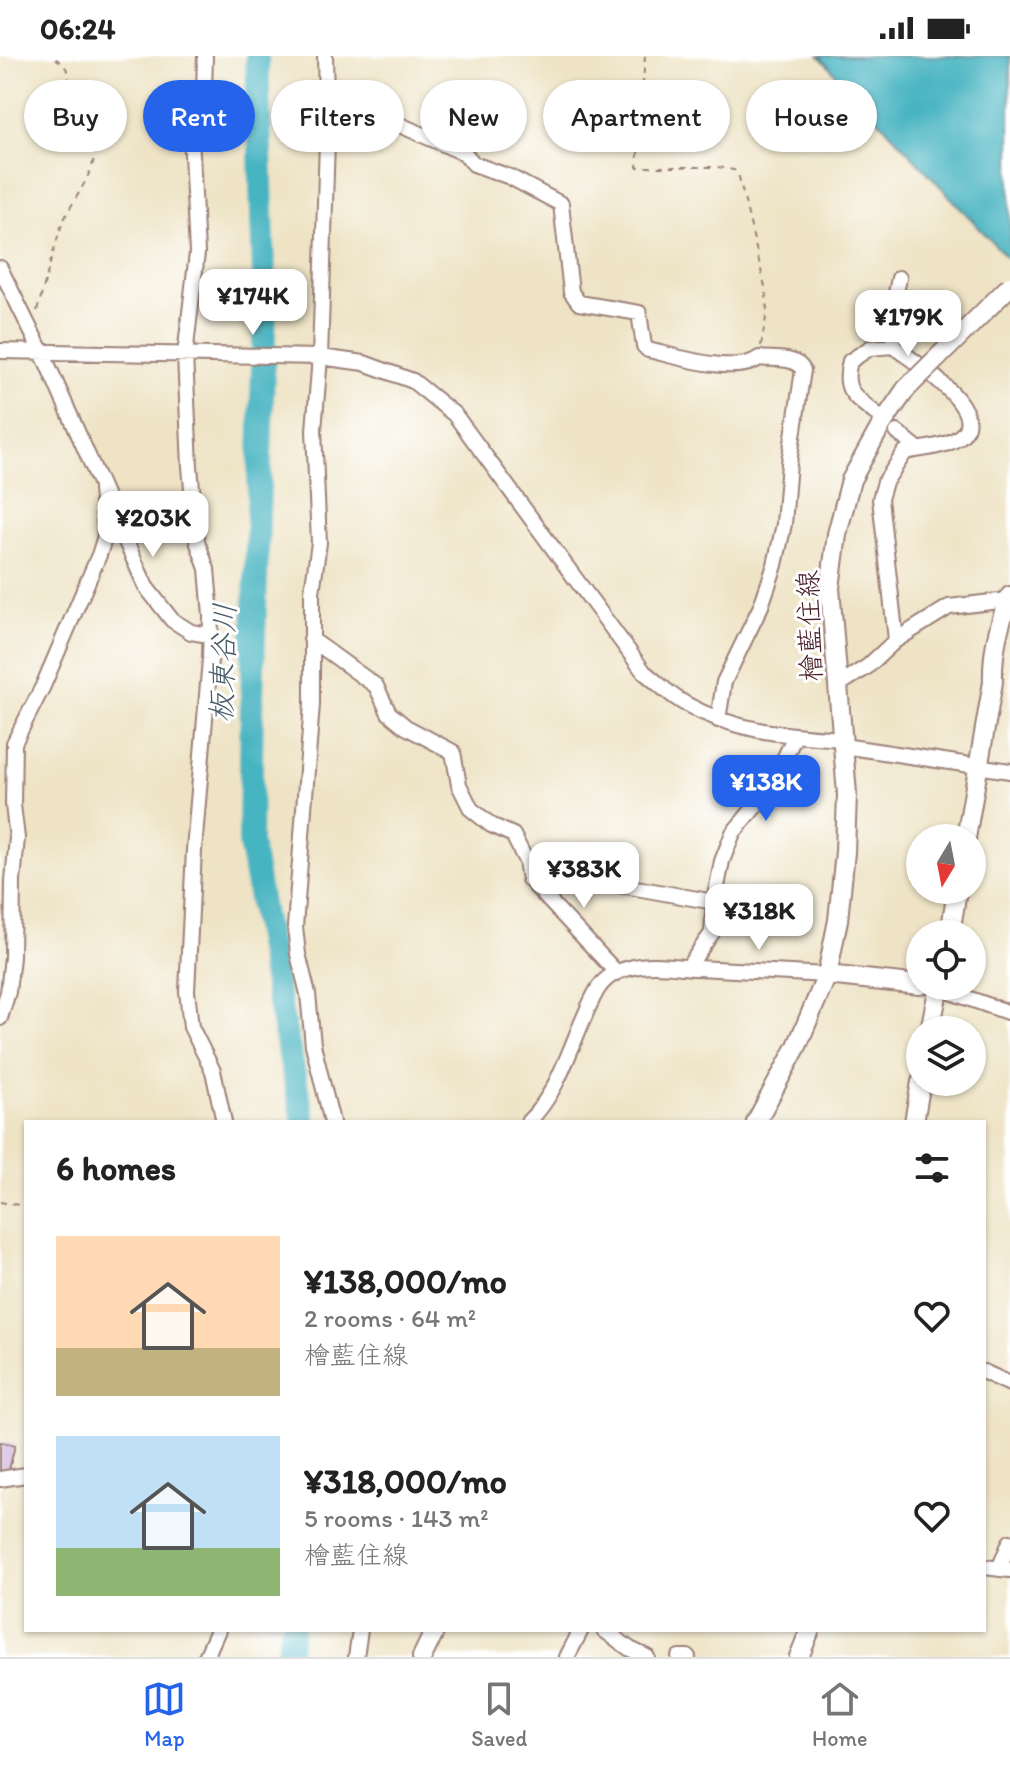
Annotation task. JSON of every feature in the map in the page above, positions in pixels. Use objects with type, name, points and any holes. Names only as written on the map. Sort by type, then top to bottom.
[{"type":"main road","name":"檜藍住線","points":[[757,1120],[797,1046],[827,975],[838,920],[847,794],[830,588],[837,534],[851,480],[882,424],[906,389],[1010,286]]},
{"type":"main road","points":[[968,824],[993,682],[992,665],[998,631],[1009,598]]},
{"type":"main road","points":[[827,975],[906,983]]},
{"type":"main road","points":[[914,1120],[919,1096]]},
{"type":"main road","points":[[422,1657],[434,1632]]},
{"type":"main road","points":[[799,1657],[809,1632]]},
{"type":"street","points":[[205,56],[204,91],[191,135],[197,253],[185,355],[197,541],[207,569],[211,616],[187,991],[191,1027],[213,1071],[224,1120]]},
{"type":"street","points":[[325,56],[327,141],[320,357],[314,430],[319,543],[312,592],[312,704],[295,927],[308,994],[313,1045],[332,1120]]},
{"type":"street","points":[[404,127],[464,153],[474,164],[510,177],[561,204],[571,292],[579,303],[639,313],[644,346],[648,350],[727,366],[751,364],[759,358],[793,361],[803,370],[789,463],[784,524],[775,565],[761,606],[724,682],[718,720]]},
{"type":"street","points":[[0,268],[42,352],[146,587],[172,620],[191,632],[209,635]]},
{"type":"street","points":[[893,346],[894,303],[899,278]]},
{"type":"street","points":[[875,413],[849,390],[846,376],[850,361],[870,348],[893,346],[953,392],[960,400],[966,421],[963,431],[950,443],[905,452],[885,482],[880,499],[896,640]]},
{"type":"street","points":[[0,351],[320,357],[364,363],[413,381],[455,415],[644,672],[681,701],[718,720],[771,735],[843,743],[1010,771]]},
{"type":"street","points":[[897,432],[918,449]]},
{"type":"street","points":[[0,1018],[8,992],[12,957],[17,838],[13,805],[14,743],[99,555],[105,536],[101,489]]},
{"type":"street","points":[[838,685],[867,667],[896,640],[949,607],[1009,598]]},
{"type":"street","points":[[311,639],[376,686],[389,713],[406,727],[453,752],[459,785],[471,809],[491,825],[513,835],[526,861],[529,879],[616,972]]},
{"type":"street","points":[[688,967],[712,933],[722,861],[733,833],[769,790],[795,736]]},
{"type":"street","points":[[526,861],[603,882],[714,902]]},
{"type":"street","points":[[529,1120],[574,1045],[596,992],[616,972],[634,967],[688,967],[827,975]]},
{"type":"street","points":[[972,1000],[1010,1013]]},
{"type":"street","points":[[986,1373],[1010,1384]]},
{"type":"street","points":[[998,1568],[1010,1542]]},
{"type":"street","points":[[206,1657],[217,1632]]},
{"type":"street","points":[[356,1657],[360,1632]]},
{"type":"street","points":[[567,1657],[580,1632]]},
{"type":"street","points":[[607,1632],[647,1657]]},
{"type":"street","points":[[679,1657],[688,1657]]},
{"type":"path","points":[[29,326],[36,314],[61,226],[85,180],[95,150],[95,140],[88,131],[57,118],[56,110],[70,76],[67,67],[52,56]]},
{"type":"path","points":[[645,56],[637,167],[718,167],[734,170],[739,177],[766,291],[767,312],[759,358]]},
{"type":"path","points":[[0,1202],[24,1206]]},
{"type":"water","points":[[819,56],[1010,56],[1010,261],[877,118],[877,80],[841,80]]},
{"type":"building","points":[[0,1442],[15,1445],[8,1474],[0,1473]]},
{"type":"waterway","name":"板東谷川","points":[[257,56],[265,307],[250,842],[304,1120]]},
{"type":"waterway","name":"板東谷川","points":[[287,1657],[292,1632]]}]
